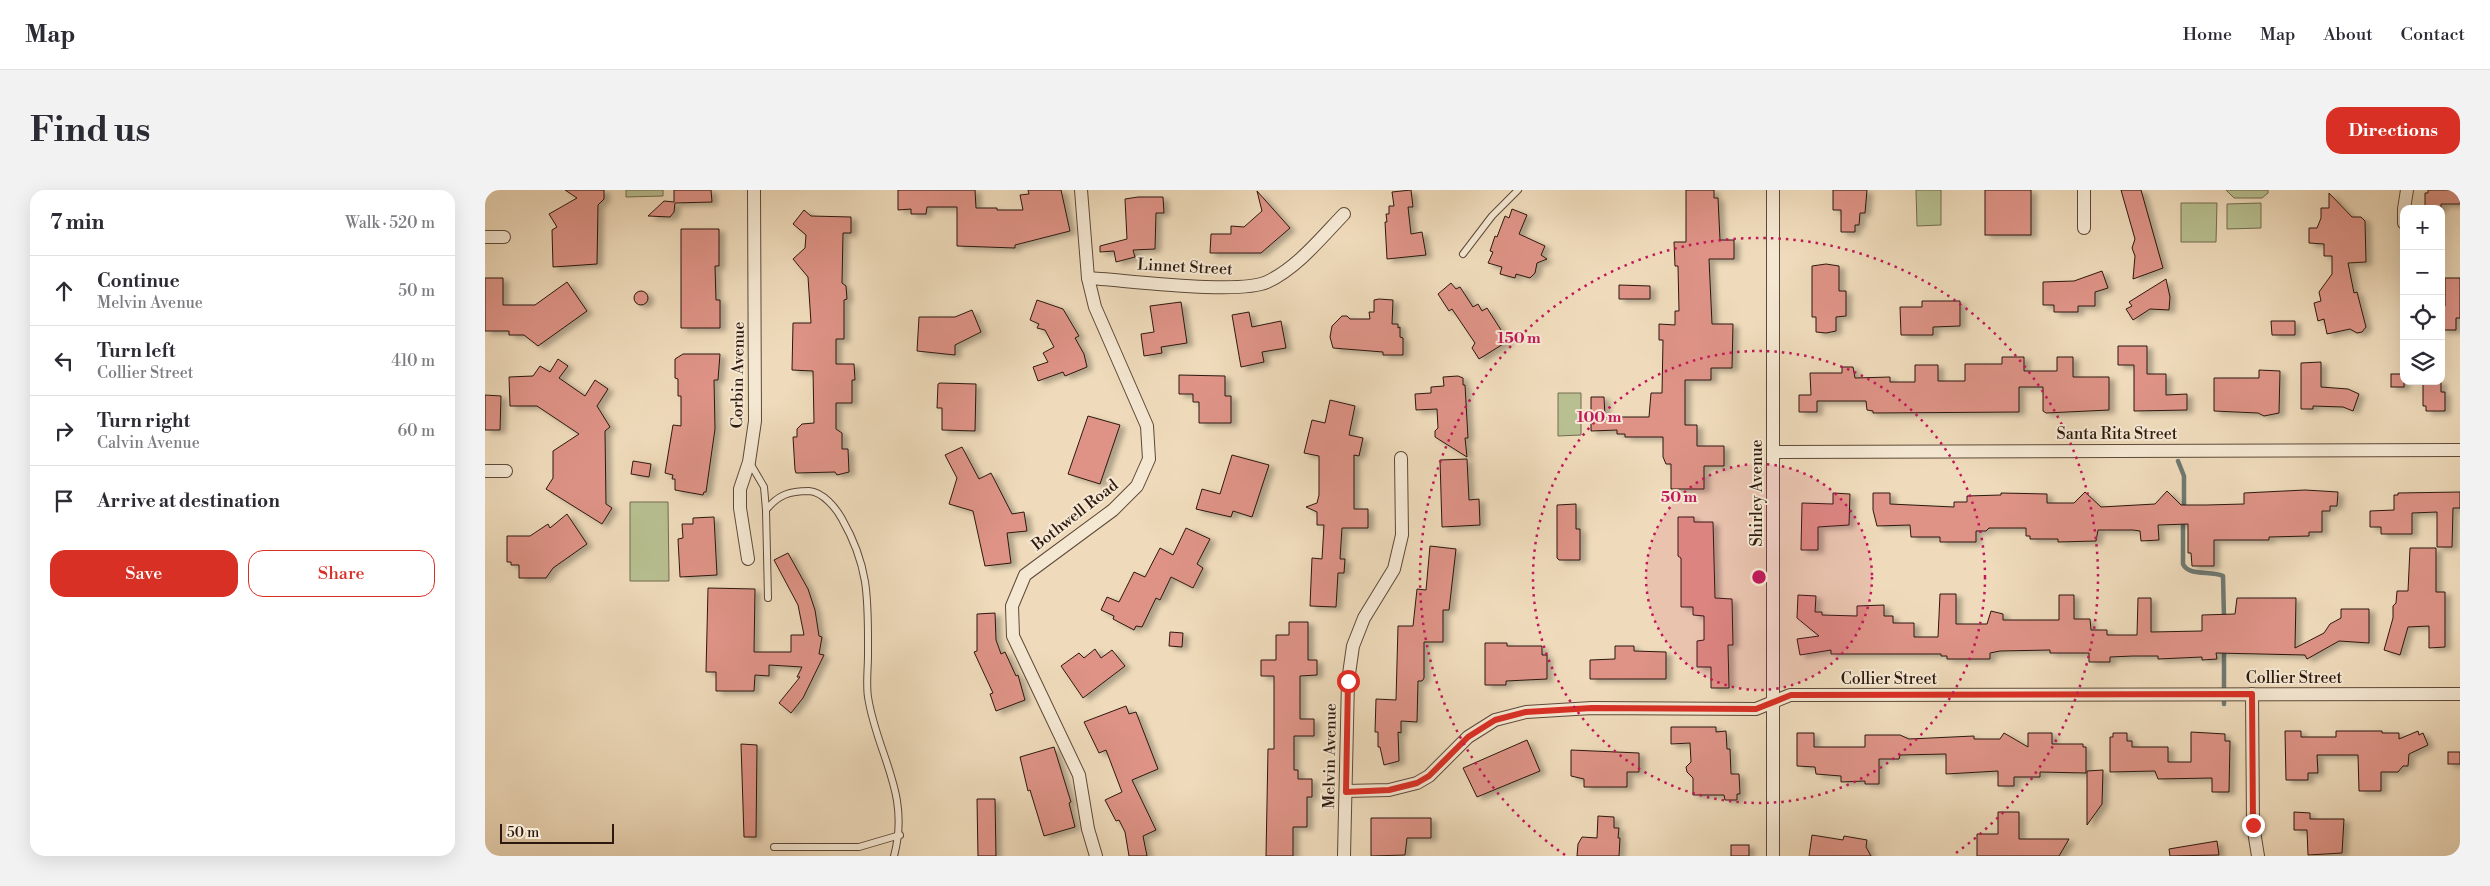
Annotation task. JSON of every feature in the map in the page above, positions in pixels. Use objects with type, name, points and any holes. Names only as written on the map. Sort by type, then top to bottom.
[{"type":"street","name":"Corbin Avenue","points":[[747,559],[740,508],[741,489],[749,462],[755,421],[755,190]]},
{"type":"street","name":"Bothwell Road","points":[[1081,190],[1088,278],[1095,308],[1147,426],[1149,459],[1137,486],[1113,510],[1025,574],[1011,606],[1013,636],[1079,775],[1088,829],[1095,856]]},
{"type":"street","name":"Shirley Avenue","points":[[1773,190],[1773,856]]},
{"type":"street","points":[[2084,190],[2084,228]]},
{"type":"street","points":[[2405,205],[2407,190]]},
{"type":"street","name":"Linnet Street","points":[[1088,278],[1233,288],[1265,283],[1288,270],[1344,214]]},
{"type":"street","points":[[485,237],[504,237]]},
{"type":"street","name":"Santa Rita Street","points":[[1774,452],[2460,450]]},
{"type":"street","name":"Melvin Avenue","points":[[1344,856],[1348,681],[1353,646],[1364,618],[1394,569],[1402,535],[1401,458]]},
{"type":"street","points":[[485,471],[506,471]]},
{"type":"street","points":[[2252,694],[2253,825],[2258,856]]},
{"type":"street","name":"Collier Street","points":[[1346,792],[1389,790],[1417,783],[1429,776],[1468,737],[1495,720],[1526,712],[1592,708],[1756,709],[1773,700],[1791,695],[2460,694]]},
{"type":"lane","points":[[1463,254],[1486,224],[1518,190]]},
{"type":"lane","points":[[749,462],[764,487],[768,598]]},
{"type":"lane","points":[[766,510],[775,498],[788,493],[811,491],[834,505],[855,542],[865,571],[868,596],[868,696],[874,722],[895,783],[900,835],[894,856]]},
{"type":"lane","points":[[774,847],[859,847],[900,835]]},
{"type":"green space","points":[[626,190],[663,190],[663,196],[626,197]]},
{"type":"green space","points":[[1916,190],[1941,190],[1941,225],[1917,226]]},
{"type":"green space","points":[[2226,190],[2268,190],[2268,193],[2262,198],[2234,198]]},
{"type":"green space","points":[[2181,203],[2217,203],[2216,242],[2181,242]]},
{"type":"green space","points":[[2261,203],[2261,228],[2227,229],[2227,204]]},
{"type":"green space","points":[[1558,393],[1581,393],[1581,435],[1558,436]]},
{"type":"green space","points":[[630,502],[668,502],[669,581],[630,581]]},
{"type":"building","points":[[565,190],[604,190],[604,199],[598,205],[597,264],[553,267],[552,230],[557,227],[549,214],[577,198]]},
{"type":"building","points":[[674,190],[711,190],[712,202],[675,203],[674,212],[670,217],[648,216],[664,201],[674,202]]},
{"type":"building","points":[[898,190],[975,190],[976,208],[1023,210],[1020,195],[1029,194],[1028,190],[1061,190],[1070,231],[1015,245],[1015,248],[957,246],[957,207],[927,207],[926,214],[911,214],[911,209],[898,210]]},
{"type":"building","points":[[1411,190],[1413,207],[1408,207],[1411,234],[1422,232],[1426,255],[1387,259],[1385,222],[1387,222],[1386,214],[1389,214],[1389,206],[1394,206],[1392,192]]},
{"type":"building","points":[[1686,190],[1714,190],[1714,198],[1718,198],[1720,240],[1734,240],[1734,259],[1709,259],[1712,324],[1733,324],[1732,368],[1711,368],[1711,380],[1685,380],[1685,425],[1697,425],[1697,446],[1724,446],[1724,466],[1704,466],[1704,489],[1671,489],[1671,464],[1666,464],[1663,457],[1663,437],[1625,437],[1625,434],[1617,434],[1617,430],[1591,431],[1591,397],[1604,397],[1605,417],[1649,417],[1651,393],[1662,393],[1663,340],[1659,340],[1659,324],[1675,325],[1675,311],[1679,311],[1678,266],[1675,266],[1674,242],[1686,242]]},
{"type":"building","points":[[1833,190],[1867,190],[1865,213],[1860,213],[1859,225],[1855,225],[1855,232],[1841,232],[1841,210],[1833,210]]},
{"type":"building","points":[[1985,190],[2031,190],[2031,235],[1985,235]]},
{"type":"building","points":[[2121,190],[2141,190],[2163,268],[2133,279],[2135,256],[2132,248],[2135,239]]},
{"type":"building","points":[[2428,190],[2460,190],[2460,204],[2425,205],[2425,193],[2428,193]]},
{"type":"building","points":[[1257,191],[1290,228],[1261,253],[1210,253],[1211,234],[1231,234],[1231,226],[1244,227],[1262,211]]},
{"type":"building","points":[[2329,193],[2352,217],[2361,217],[2365,221],[2366,262],[2348,263],[2354,293],[2357,292],[2366,327],[2362,332],[2357,333],[2350,329],[2327,334],[2324,319],[2318,321],[2314,303],[2321,301],[2319,292],[2332,274],[2332,256],[2324,256],[2324,244],[2309,243],[2309,228],[2317,228],[2321,218],[2321,208],[2329,208]]},
{"type":"building","points":[[1163,197],[1164,213],[1156,213],[1155,249],[1133,250],[1135,257],[1116,262],[1114,251],[1100,252],[1100,246],[1127,239],[1125,199]]},
{"type":"building","points":[[1512,209],[1527,215],[1519,234],[1545,246],[1541,255],[1547,259],[1537,263],[1535,273],[1530,278],[1516,274],[1515,278],[1500,274],[1502,267],[1488,263],[1493,252],[1490,251],[1495,236],[1497,237],[1505,216],[1509,218]]},
{"type":"building","points":[[804,210],[811,216],[851,217],[851,233],[843,233],[842,283],[846,286],[847,299],[844,300],[844,339],[836,339],[836,364],[854,364],[855,380],[852,380],[852,403],[836,403],[836,429],[842,433],[842,449],[848,449],[849,472],[837,475],[835,472],[796,473],[795,470],[793,437],[797,437],[797,429],[802,424],[814,423],[813,371],[792,370],[793,323],[811,323],[808,277],[793,259],[805,248],[806,235],[793,224]]},
{"type":"building","points":[[681,229],[719,229],[719,266],[715,266],[716,300],[720,300],[720,328],[681,328]]},
{"type":"building","points":[[1826,264],[1839,266],[1839,291],[1846,291],[1846,316],[1836,317],[1836,331],[1826,333],[1816,332],[1816,317],[1812,317],[1812,266]]},
{"type":"building","points":[[2102,271],[2108,288],[2095,292],[2095,306],[2078,306],[2078,312],[2054,312],[2054,305],[2043,305],[2043,282],[2074,281]]},
{"type":"building","points":[[485,278],[503,278],[503,305],[535,305],[567,282],[587,311],[538,346],[524,335],[509,335],[509,331],[485,331]]},
{"type":"building","points":[[2445,278],[2460,278],[2460,318],[2456,318],[2456,330],[2445,330]]},
{"type":"building","points":[[2166,279],[2170,297],[2169,310],[2150,309],[2133,320],[2126,309],[2132,306],[2129,302]]},
{"type":"building","points":[[1451,283],[1456,289],[1460,287],[1473,307],[1478,304],[1482,311],[1487,308],[1508,341],[1479,359],[1472,348],[1475,343],[1452,309],[1449,311],[1438,294]]},
{"type":"building","points":[[1619,285],[1650,286],[1650,299],[1619,299]]},
{"type":"building","points":[[641,291],[646,293],[648,298],[646,303],[641,305],[636,303],[634,298],[636,293]]},
{"type":"building","points":[[1037,300],[1063,309],[1079,336],[1075,338],[1084,354],[1087,367],[1065,376],[1063,372],[1038,381],[1033,367],[1048,362],[1043,353],[1054,347],[1045,330],[1037,328],[1039,324],[1030,320]]},
{"type":"building","points":[[1374,300],[1393,300],[1392,324],[1398,324],[1398,328],[1400,327],[1400,337],[1403,338],[1403,355],[1383,355],[1383,352],[1333,348],[1330,337],[1332,326],[1342,316],[1347,316],[1350,319],[1370,319],[1369,312],[1374,312]]},
{"type":"building","points":[[1922,301],[1960,301],[1960,326],[1933,327],[1933,335],[1901,335],[1900,307],[1922,307]]},
{"type":"building","points":[[1181,302],[1187,343],[1161,347],[1162,353],[1144,356],[1141,334],[1154,332],[1150,306]]},
{"type":"building","points":[[972,310],[981,332],[955,345],[955,355],[917,351],[919,317],[955,317]]},
{"type":"building","points":[[1249,312],[1252,327],[1281,321],[1286,348],[1262,352],[1264,362],[1241,367],[1232,315]]},
{"type":"building","points":[[2271,321],[2295,321],[2295,335],[2272,335]]},
{"type":"building","points":[[2118,346],[2147,346],[2147,374],[2166,374],[2166,395],[2187,394],[2187,410],[2134,411],[2134,365],[2118,365]]},
{"type":"building","points":[[683,354],[720,354],[718,380],[714,380],[715,429],[706,492],[703,495],[675,490],[675,479],[672,479],[673,475],[665,473],[673,425],[681,426],[681,396],[678,396],[678,379],[675,378],[675,359]]},
{"type":"building","points":[[2002,357],[2024,357],[2024,371],[2057,371],[2057,357],[2073,357],[2073,377],[2109,377],[2109,410],[2046,413],[2043,411],[2043,387],[2019,387],[2019,412],[1873,413],[1873,411],[1867,410],[1866,401],[1817,401],[1817,412],[1799,412],[1799,395],[1811,395],[1810,373],[1842,373],[1842,367],[1853,367],[1855,378],[1890,377],[1890,382],[1915,382],[1915,365],[1938,365],[1938,381],[1965,381],[1965,364],[2002,364]]},
{"type":"building","points":[[558,359],[568,366],[559,378],[585,396],[595,380],[608,389],[597,406],[610,427],[605,431],[606,504],[612,508],[602,524],[546,489],[553,478],[553,451],[579,434],[537,406],[510,406],[509,377],[533,376],[540,366],[550,372]]},
{"type":"building","points":[[2321,362],[2321,387],[2348,389],[2359,394],[2353,411],[2343,407],[2313,406],[2313,409],[2301,409],[2301,363]]},
{"type":"building","points":[[2259,370],[2280,371],[2279,413],[2264,416],[2258,413],[2214,411],[2214,378],[2259,378]]},
{"type":"building","points":[[2391,374],[2400,374],[2400,385],[2404,385],[2404,387],[2391,387]]},
{"type":"building","points":[[1179,375],[1225,376],[1225,396],[1231,396],[1231,423],[1199,423],[1199,402],[1193,402],[1193,394],[1179,394]]},
{"type":"building","points":[[1458,376],[1463,378],[1463,385],[1465,385],[1468,438],[1465,438],[1467,457],[1435,437],[1435,431],[1438,428],[1437,409],[1416,410],[1415,394],[1431,393],[1431,387],[1444,386],[1443,377]]},
{"type":"building","points":[[938,384],[976,384],[975,431],[942,430],[942,408],[937,408]]},
{"type":"building","points":[[2423,385],[2441,385],[2441,392],[2445,392],[2445,411],[2426,411],[2426,406],[2423,406]]},
{"type":"building","points":[[485,395],[501,396],[500,430],[485,430]]},
{"type":"building","points":[[1330,400],[1355,406],[1349,435],[1363,438],[1359,456],[1354,455],[1354,509],[1368,509],[1368,528],[1342,528],[1340,559],[1345,559],[1344,573],[1338,573],[1336,607],[1310,606],[1312,558],[1322,559],[1324,525],[1317,525],[1317,512],[1306,507],[1317,503],[1319,495],[1319,456],[1304,453],[1312,420],[1325,423]]},
{"type":"building","points":[[1088,416],[1120,425],[1100,484],[1068,474]]},
{"type":"building","points":[[962,447],[979,479],[991,473],[1012,514],[1024,512],[1027,531],[1007,533],[1011,563],[985,566],[973,511],[949,504],[957,478],[945,455]]},
{"type":"building","points":[[1232,455],[1269,465],[1252,517],[1233,511],[1231,517],[1196,509],[1202,489],[1220,494]]},
{"type":"building","points":[[1467,459],[1469,500],[1479,499],[1480,525],[1442,527],[1440,460]]},
{"type":"building","points":[[633,461],[651,464],[649,477],[631,474]]},
{"type":"building","points":[[2305,490],[2338,492],[2337,506],[2330,506],[2330,511],[2322,511],[2322,532],[2309,532],[2309,536],[2269,537],[2269,540],[2214,540],[2214,566],[2192,566],[2191,553],[2188,553],[2188,524],[2158,525],[2159,540],[2141,541],[2140,531],[2098,530],[2096,541],[2058,542],[2058,539],[2030,539],[2030,536],[2026,536],[2026,528],[1989,528],[1986,531],[1976,531],[1976,542],[1940,542],[1940,537],[1911,537],[1910,525],[1877,526],[1873,510],[1873,493],[1890,493],[1890,504],[1954,507],[1954,502],[1967,502],[1967,496],[2001,495],[2001,493],[2047,494],[2047,503],[2074,503],[2085,492],[2101,507],[2155,504],[2167,491],[2181,505],[2206,505],[2244,504],[2244,493]]},
{"type":"building","points":[[2460,492],[2460,508],[2453,508],[2452,547],[2437,547],[2437,512],[2412,513],[2412,534],[2381,534],[2381,527],[2370,527],[2370,511],[2394,510],[2394,495],[2398,495],[2398,493]]},
{"type":"building","points":[[1833,493],[1850,494],[1849,525],[1818,527],[1818,550],[1801,550],[1802,503],[1833,504]]},
{"type":"building","points":[[1576,504],[1576,529],[1580,529],[1580,560],[1559,560],[1557,558],[1557,505]]},
{"type":"building","points":[[567,514],[587,544],[553,568],[546,578],[519,578],[519,565],[511,565],[511,562],[507,562],[507,536],[530,536],[548,524],[550,528]]},
{"type":"building","points":[[714,517],[717,575],[680,577],[678,539],[683,538],[682,524],[693,524],[693,518]]},
{"type":"building","points":[[1678,517],[1694,517],[1694,522],[1713,522],[1715,598],[1732,599],[1733,645],[1728,645],[1729,688],[1711,688],[1711,667],[1697,667],[1697,641],[1704,640],[1704,616],[1693,615],[1693,607],[1681,607],[1681,558],[1678,556]]},
{"type":"building","points":[[1186,528],[1210,539],[1197,564],[1203,568],[1193,588],[1171,577],[1160,600],[1156,598],[1142,627],[1136,626],[1134,630],[1113,619],[1114,616],[1101,610],[1107,597],[1119,602],[1134,572],[1145,577],[1160,548],[1173,555]]},
{"type":"building","points":[[1430,546],[1456,549],[1449,610],[1443,610],[1443,642],[1424,642],[1424,678],[1422,681],[1418,681],[1417,722],[1401,721],[1401,733],[1398,732],[1399,761],[1384,765],[1380,747],[1378,747],[1378,732],[1375,732],[1376,699],[1396,700],[1398,626],[1413,626],[1417,589],[1426,590]]},
{"type":"building","points":[[2410,548],[2436,548],[2436,592],[2445,592],[2445,647],[2429,648],[2429,626],[2408,627],[2400,655],[2384,650],[2393,618],[2393,606],[2396,603],[2397,591],[2408,591]]},
{"type":"building","points":[[788,553],[808,589],[815,610],[819,636],[822,637],[819,654],[824,655],[803,698],[791,713],[779,703],[800,677],[797,677],[802,667],[769,665],[769,676],[755,675],[754,691],[716,691],[716,672],[706,672],[708,588],[755,589],[754,652],[791,652],[791,635],[804,635],[798,605],[774,560]]},
{"type":"building","points":[[1940,594],[1956,594],[1956,624],[1987,624],[1991,611],[2003,614],[2003,620],[2059,620],[2059,595],[2074,595],[2074,619],[2090,619],[2091,630],[2107,630],[2107,635],[2137,635],[2138,598],[2151,598],[2151,632],[2202,631],[2202,615],[2235,614],[2237,598],[2296,598],[2295,648],[2324,633],[2330,624],[2341,618],[2341,609],[2369,609],[2369,643],[2339,641],[2307,659],[2305,655],[2216,653],[2217,659],[2202,660],[2202,657],[2158,659],[2158,656],[2133,656],[2110,657],[2110,662],[2089,662],[2089,653],[2050,653],[2050,650],[2000,651],[1990,653],[1990,659],[1947,659],[1947,656],[1941,656],[1941,654],[1831,654],[1831,650],[1800,655],[1797,639],[1819,636],[1797,618],[1798,595],[1816,596],[1815,612],[1822,612],[1822,615],[1857,616],[1857,606],[1884,605],[1884,616],[1893,616],[1893,623],[1914,623],[1914,637],[1938,637]]},
{"type":"building","points":[[995,613],[996,640],[1001,654],[1005,652],[1016,676],[1018,675],[1025,700],[996,711],[990,694],[993,693],[974,652],[977,651],[977,614]]},
{"type":"building","points":[[1289,622],[1308,622],[1308,660],[1317,660],[1317,675],[1300,676],[1300,719],[1314,719],[1314,736],[1294,736],[1294,770],[1298,770],[1298,779],[1312,779],[1312,797],[1307,797],[1307,827],[1293,827],[1293,856],[1266,856],[1268,749],[1274,749],[1274,676],[1261,676],[1261,660],[1276,660],[1276,635],[1289,635]]},
{"type":"building","points":[[1170,632],[1183,633],[1182,647],[1169,646]]},
{"type":"building","points":[[1485,643],[1507,643],[1507,646],[1542,646],[1542,655],[1547,655],[1547,679],[1506,681],[1506,685],[1485,685]]},
{"type":"building","points":[[1615,646],[1634,646],[1634,651],[1666,652],[1666,679],[1590,679],[1590,660],[1615,659]]},
{"type":"building","points":[[1095,649],[1101,658],[1112,650],[1125,666],[1083,698],[1061,666],[1079,653],[1084,658]]},
{"type":"building","points":[[1126,706],[1129,714],[1136,712],[1158,769],[1132,780],[1156,830],[1143,836],[1147,856],[1129,856],[1125,832],[1119,820],[1116,821],[1105,800],[1122,792],[1106,750],[1099,753],[1084,722]]},
{"type":"building","points":[[1671,727],[1716,727],[1716,732],[1726,731],[1727,749],[1730,749],[1731,774],[1739,774],[1740,794],[1737,794],[1737,800],[1725,800],[1724,795],[1693,795],[1693,778],[1687,772],[1686,767],[1691,762],[1690,743],[1671,744]]},
{"type":"building","points":[[2285,731],[2301,731],[2301,737],[2336,737],[2336,731],[2382,731],[2382,733],[2399,733],[2399,739],[2418,731],[2419,735],[2423,733],[2428,745],[2409,754],[2408,766],[2403,766],[2398,772],[2381,772],[2381,791],[2359,791],[2358,755],[2317,755],[2318,773],[2308,773],[2308,780],[2286,780]]},
{"type":"building","points":[[2191,732],[2225,734],[2225,741],[2230,741],[2229,792],[2212,792],[2212,778],[2158,779],[2155,771],[2110,772],[2110,737],[2113,737],[2113,733],[2127,733],[2127,741],[2132,741],[2132,747],[2168,747],[2168,762],[2191,762]]},
{"type":"building","points":[[1797,733],[1814,733],[1814,747],[1865,747],[1865,735],[1900,735],[1909,739],[1974,736],[1974,739],[2000,739],[2004,733],[2028,747],[2028,733],[2052,733],[2052,744],[2083,744],[2083,747],[2086,747],[2086,773],[2040,772],[2040,777],[2014,777],[2014,786],[1998,786],[1998,771],[1946,774],[1946,754],[1900,755],[1899,759],[1879,759],[1879,784],[1865,784],[1865,781],[1841,782],[1841,776],[1816,774],[1815,767],[1797,766]]},
{"type":"building","points":[[1527,740],[1540,771],[1477,797],[1463,768]]},
{"type":"building","points":[[741,744],[757,745],[756,837],[744,837]]},
{"type":"building","points":[[1054,747],[1071,802],[1069,803],[1075,827],[1044,836],[1030,790],[1028,791],[1020,757]]},
{"type":"building","points":[[1571,750],[1639,753],[1639,772],[1627,772],[1627,787],[1584,787],[1584,779],[1571,776]]},
{"type":"building","points":[[2448,752],[2460,752],[2460,764],[2448,764]]},
{"type":"building","points":[[2103,770],[2102,804],[2087,825],[2087,771]]},
{"type":"building","points":[[977,799],[995,799],[996,856],[978,856]]},
{"type":"building","points":[[1998,812],[2019,812],[2019,839],[2069,839],[2059,856],[1977,856],[1977,834],[1998,834]]},
{"type":"building","points":[[2294,812],[2310,813],[2310,819],[2344,819],[2342,853],[2308,855],[2307,830],[2294,830]]},
{"type":"building","points":[[1598,816],[1614,817],[1614,828],[1619,828],[1619,856],[1577,856],[1578,844],[1582,837],[1597,838]]},
{"type":"building","points":[[1371,818],[1431,818],[1431,838],[1407,838],[1405,855],[1371,856]]},
{"type":"building","points":[[1812,835],[1843,840],[1844,836],[1867,840],[1866,847],[1871,856],[1809,856]]},
{"type":"building","points":[[2217,841],[2219,855],[2170,856],[2169,849]]},
{"type":"building","points":[[1731,845],[1749,845],[1749,856],[1731,856]]},
{"type":"waterway","points":[[2178,461],[2184,476],[2184,509]]},
{"type":"waterway","points":[[2183,519],[2183,564],[2190,571],[2223,576],[2224,618]]},
{"type":"waterway","points":[[2224,648],[2224,704]]},
{"type":"route","points":[[1348,681],[1346,792],[1389,790],[1417,783],[1429,776],[1468,737],[1495,720],[1526,712],[1592,708],[1756,709],[1773,700],[1791,695],[2252,694],[2253,825]]}]
